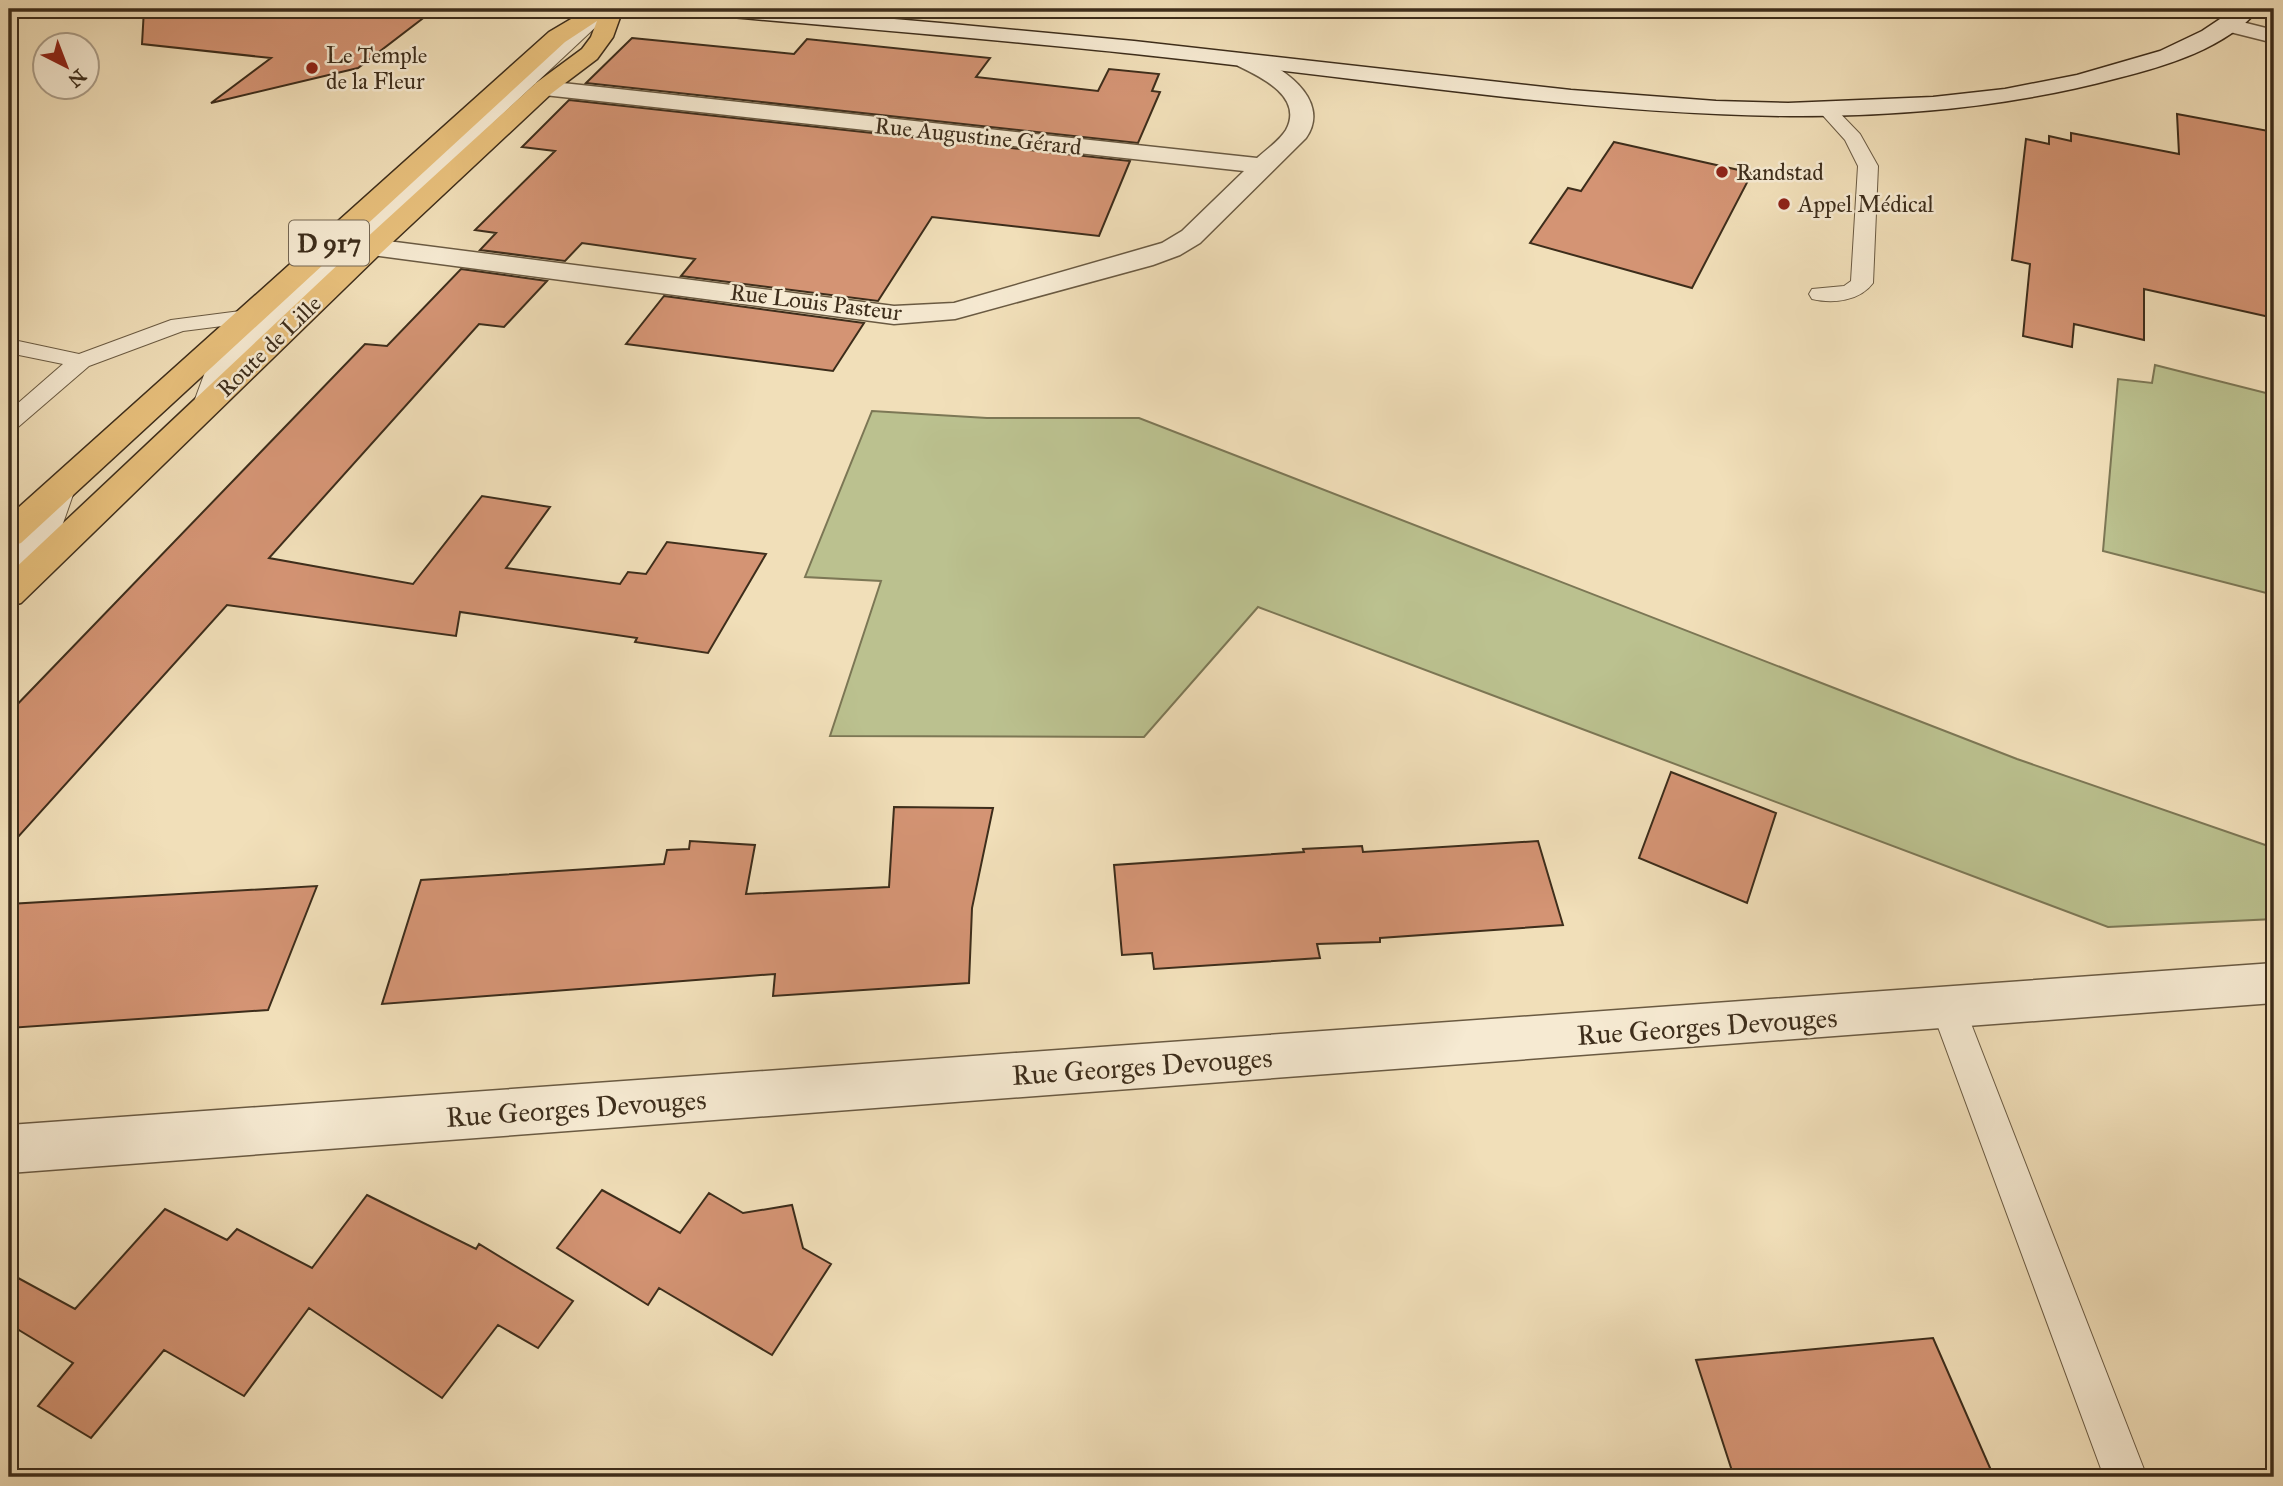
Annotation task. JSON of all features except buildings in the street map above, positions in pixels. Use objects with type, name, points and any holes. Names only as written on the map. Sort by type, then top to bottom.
[{"type":"main road","name":"Route de Lille","points":[[9,536],[557,37],[604,9]]},
{"type":"main road","name":"Route de Lille","points":[[9,594],[372,247],[544,88],[568,72],[600,41],[612,9]]},
{"type":"street","points":[[709,9],[1246,61],[1612,102],[1756,110],[1934,105],[2052,88],[2117,73],[2173,54],[2230,25],[2248,9]]},
{"type":"street","points":[[2230,25],[2274,37]]},
{"type":"street","points":[[1246,61],[1286,84],[1295,93],[1303,108],[1303,118],[1297,133],[1263,166]]},
{"type":"street","name":"Rue Augustine Gérard","points":[[544,88],[1263,166]]},
{"type":"street","name":"Rue Louis Pasteur","points":[[372,247],[894,315],[955,311],[1171,249],[1191,237],[1263,166]]},
{"type":"street","name":"Rue Georges Devouges","points":[[9,1149],[2274,983]]},
{"type":"lane","points":[[203,410],[216,369],[604,9]]},
{"type":"lane","points":[[1820,294],[1850,292],[1863,283],[1868,166],[1853,138],[1826,109]]},
{"type":"lane","points":[[9,423],[81,361],[179,325],[248,317]]},
{"type":"lane","points":[[9,346],[81,361]]},
{"type":"lane","points":[[9,566],[51,526],[63,486]]},
{"type":"lane","points":[[1948,1008],[2126,1477]]},
{"type":"green space","points":[[2155,365],[2274,395],[2274,595],[2103,551],[2118,379],[2152,383]]},
{"type":"green space","points":[[872,411],[987,418],[1139,418],[2017,759],[2274,848],[2274,919],[2108,927],[1258,607],[1144,737],[830,736],[881,581],[805,577]]},
{"type":"place","name":"Le Temple de la Fleur","points":[[312,68]]},
{"type":"place","name":"Randstad","points":[[1722,172]]},
{"type":"place","name":"Appel Médical","points":[[1784,204]]}]
